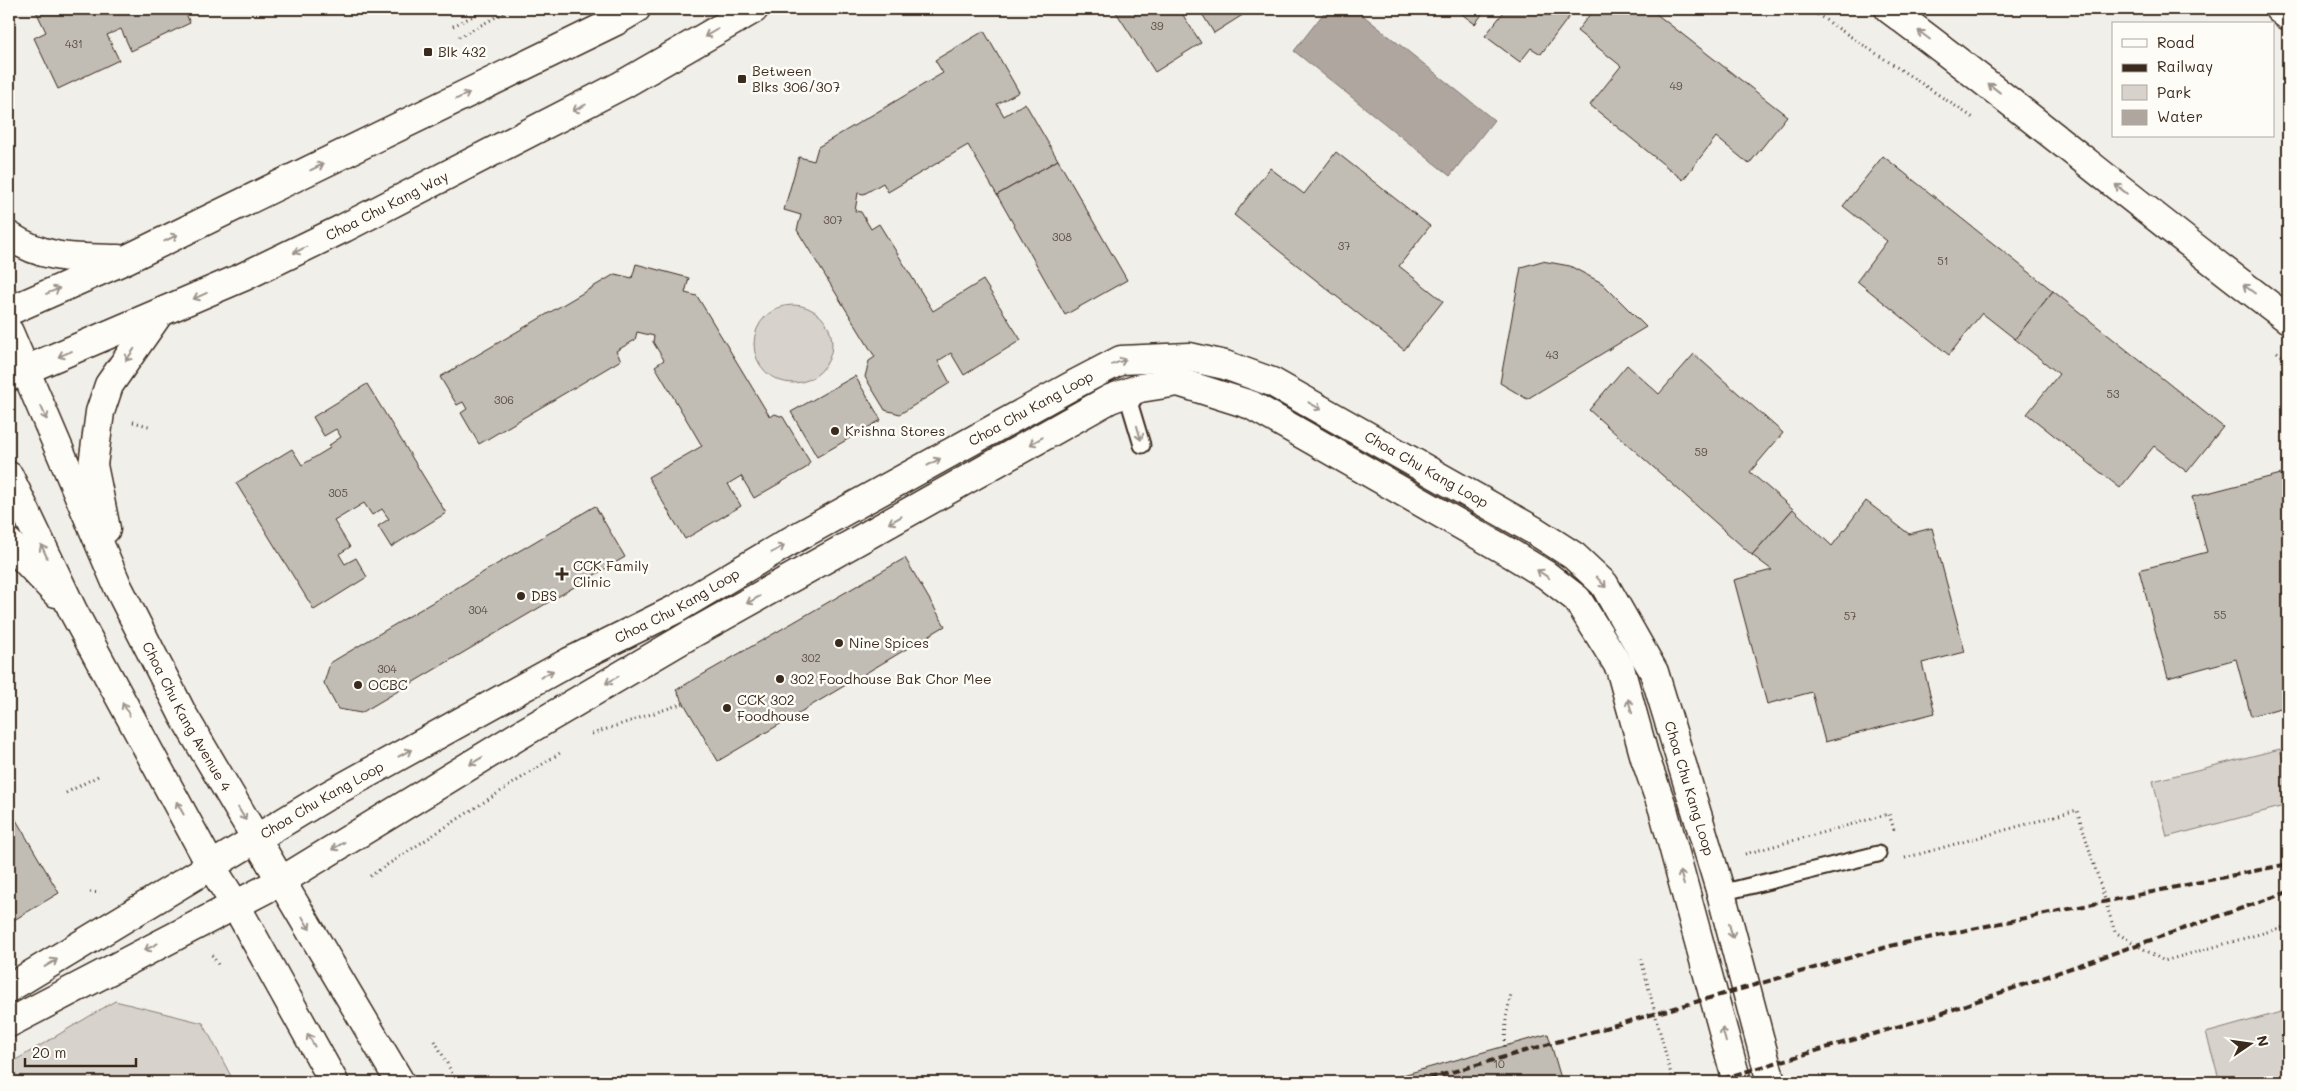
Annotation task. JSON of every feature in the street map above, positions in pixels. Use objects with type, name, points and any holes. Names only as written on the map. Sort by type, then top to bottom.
[{"type":"main road","points":[[9,311],[127,259],[573,42],[636,9]]},
{"type":"main road","name":"Choa Chu Kang Way","points":[[17,373],[158,315],[242,277],[465,167],[622,85],[754,9]]},
{"type":"main road","points":[[1888,9],[1960,62],[2207,258],[2288,319]]},
{"type":"main road","points":[[2279,9],[2288,16]]},
{"type":"main road","points":[[9,236],[25,247],[63,258],[127,259]]},
{"type":"main road","points":[[118,587],[94,465],[100,412],[109,385],[158,315]]},
{"type":"main road","name":"Choa Chu Kang Avenue 4","points":[[9,332],[17,373],[118,587],[183,715],[400,1082]]},
{"type":"main road","name":"Choa Chu Kang Loop","points":[[9,988],[256,838],[569,662],[676,609],[800,536],[1075,384],[1121,360],[1189,357],[1225,365],[1272,382],[1498,509],[1574,556],[1604,584],[1654,672],[1721,893],[1772,1082]]},
{"type":"main road","points":[[1075,384],[1098,388],[1140,388],[1178,382],[1251,405],[1510,553],[1546,575],[1577,599],[1620,668],[1645,758],[1663,809],[1737,1082]]},
{"type":"main road","points":[[9,1023],[281,881],[518,736],[688,636],[1110,399],[1140,388]]},
{"type":"main road","points":[[9,476],[73,611],[211,866],[235,904],[334,1082]]},
{"type":"main road","points":[[1498,509],[1495,528],[1510,553]]},
{"type":"main road","points":[[9,544],[73,611]]},
{"type":"main road","points":[[1645,758],[1654,741],[1654,672]]},
{"type":"lane","points":[[1140,388],[1130,405],[1142,445]]},
{"type":"lane","points":[[1721,893],[1878,854]]},
{"type":"path","points":[[453,26],[487,9]]},
{"type":"path","points":[[459,37],[511,9]]},
{"type":"path","points":[[1809,9],[1978,121]]},
{"type":"path","points":[[2273,349],[2288,360]]},
{"type":"path","points":[[588,735],[684,703]]},
{"type":"path","points":[[370,876],[571,746]]},
{"type":"path","points":[[66,793],[98,776]]},
{"type":"path","points":[[1903,858],[2077,810],[2115,932],[2164,961],[2288,926]]},
{"type":"path","points":[[1748,886],[1739,855],[1889,814],[1897,841]]},
{"type":"path","points":[[1641,959],[1673,1082]]},
{"type":"path","points":[[1505,1046],[1506,1018],[1511,994]]},
{"type":"path","points":[[435,1041],[457,1082]]},
{"type":"green space","points":[[793,305],[808,308],[821,316],[829,329],[832,344],[829,359],[821,372],[808,380],[793,383],[778,380],[765,372],[757,359],[754,344],[757,329],[765,316],[778,308]]},
{"type":"green space","points":[[2280,749],[2288,781],[2288,805],[2167,837],[2153,781]]},
{"type":"green space","points":[[115,1001],[203,1023],[234,1082],[9,1082],[9,1064]]},
{"type":"green space","points":[[2288,1010],[2288,1074],[2258,1082],[2220,1082],[2206,1033]]},
{"type":"water","points":[[1327,9],[1355,9],[1494,120],[1450,176],[1294,51]]},
{"type":"building","points":[[35,9],[184,9],[190,23],[131,51],[121,29],[107,35],[119,60],[58,89],[34,38],[46,32]]},
{"type":"building","points":[[1114,9],[1179,9],[1201,43],[1155,72]]},
{"type":"building","points":[[1199,9],[1252,9],[1214,33]]},
{"type":"building","points":[[1455,9],[1486,9],[1475,24]]},
{"type":"building","points":[[1506,9],[1575,9],[1541,54],[1531,48],[1520,62],[1485,36]]},
{"type":"building","points":[[1594,9],[1650,9],[1787,116],[1749,164],[1716,137],[1683,180],[1590,105],[1621,66],[1577,31]]},
{"type":"building","points":[[984,31],[1019,92],[997,104],[1004,116],[1025,103],[1058,160],[997,195],[968,145],[888,192],[883,183],[864,194],[858,193],[855,211],[861,212],[871,229],[879,224],[933,311],[983,280],[1021,340],[964,375],[951,353],[938,361],[950,383],[900,414],[885,410],[865,377],[869,361],[875,357],[797,230],[801,215],[784,210],[799,157],[814,161],[818,147],[943,73],[935,60]]},
{"type":"building","points":[[1336,152],[1430,226],[1399,266],[1443,301],[1404,350],[1234,215],[1270,168],[1304,194]]},
{"type":"building","points":[[1883,156],[2053,291],[2015,339],[1982,313],[1949,355],[1857,281],[1887,241],[1843,206]]},
{"type":"building","points":[[1058,160],[1127,280],[1065,315],[997,195]]},
{"type":"building","points":[[1542,261],[1570,266],[1602,283],[1646,327],[1527,399],[1500,383],[1521,267]]},
{"type":"building","points":[[636,264],[689,278],[685,293],[697,296],[770,417],[775,414],[783,417],[810,462],[806,468],[754,498],[741,476],[728,484],[741,506],[685,539],[648,477],[702,446],[655,366],[664,360],[653,342],[654,336],[637,332],[635,340],[616,351],[621,360],[479,444],[461,413],[467,409],[463,402],[457,405],[440,377],[615,274],[632,278]]},
{"type":"building","points":[[2053,291],[2223,427],[2187,472],[2154,446],[2120,488],[2027,414],[2059,374],[2015,339]]},
{"type":"building","points":[[1694,354],[1783,433],[1750,472],[1793,509],[1752,555],[1589,410],[1627,365],[1659,394]]},
{"type":"building","points":[[855,376],[881,420],[817,457],[791,412]]},
{"type":"building","points":[[367,384],[446,513],[391,547],[378,526],[389,519],[382,509],[372,515],[364,503],[334,521],[350,547],[339,554],[345,564],[356,558],[367,577],[314,610],[236,483],[292,449],[302,465],[330,448],[328,446],[341,437],[336,429],[324,436],[313,417]]},
{"type":"building","points":[[2281,474],[2288,503],[2288,706],[2251,716],[2236,659],[2168,678],[2139,570],[2207,552],[2192,497]]},
{"type":"building","points":[[1866,501],[1909,534],[1932,528],[1965,652],[1922,663],[1935,713],[1825,742],[1812,692],[1767,704],[1734,580],[1772,570],[1752,555],[1793,509],[1832,546]]},
{"type":"building","points":[[595,506],[625,557],[361,713],[338,709],[324,683],[330,663]]},
{"type":"building","points":[[905,558],[945,626],[718,761],[676,690]]},
{"type":"building","points":[[9,808],[59,893],[9,923]]},
{"type":"building","points":[[1548,1034],[1562,1082],[1378,1082],[1505,1046]]},
{"type":"railway","points":[[1417,1082],[1894,945],[2288,864]]},
{"type":"railway","points":[[1711,1082],[1934,1016],[2288,892]]},
{"type":"place","name":"Blk 432","points":[[428,52]]},
{"type":"place","name":"Between Blks 306/307","points":[[742,79]]},
{"type":"place","name":"Krishna Stores","points":[[835,431]]},
{"type":"place","name":"CCK Family Clinic","points":[[562,574]]},
{"type":"place","name":"DBS","points":[[521,596]]},
{"type":"place","name":"Nine Spices","points":[[839,643]]},
{"type":"place","name":"302 Foodhouse Bak Chor Mee","points":[[780,679]]},
{"type":"place","name":"OCBC","points":[[358,685]]},
{"type":"place","name":"CCK 302 Foodhouse","points":[[727,708]]}]
